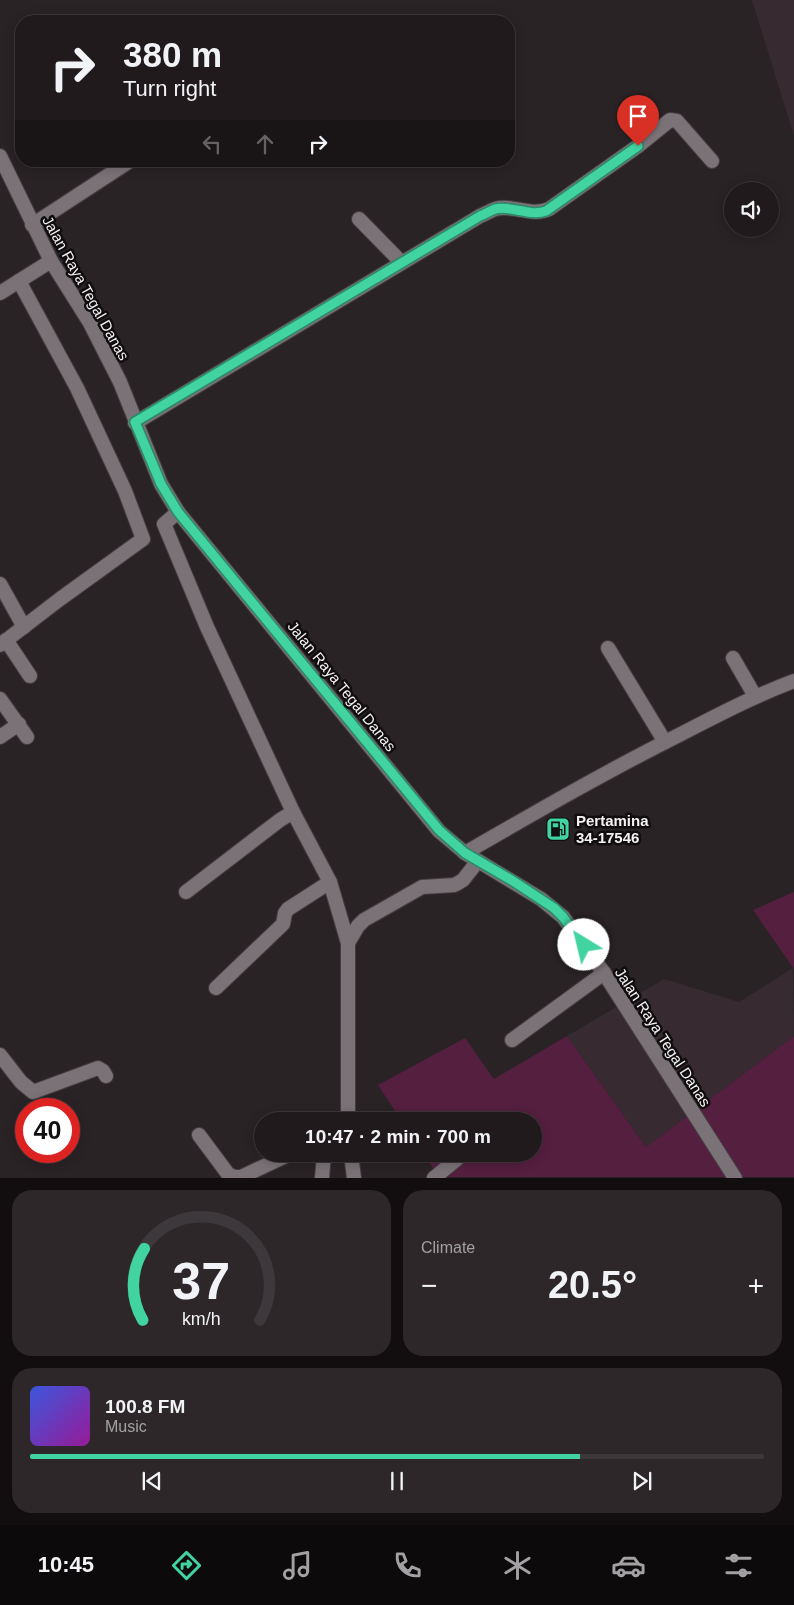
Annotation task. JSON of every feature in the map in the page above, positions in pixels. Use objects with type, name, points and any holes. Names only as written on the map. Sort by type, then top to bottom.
[{"type":"street","points":[[135,422],[480,216],[495,209],[538,213],[549,209],[638,146],[668,122],[677,120],[712,161]]},
{"type":"street","name":"Jalan Raya Tegal Danas","points":[[0,156],[50,261],[90,323],[120,382],[161,484],[178,512],[439,830],[465,853],[554,908],[574,931],[604,973],[735,1178]]},
{"type":"street","points":[[32,225],[121,167]]},
{"type":"street","points":[[359,219],[401,262]]},
{"type":"street","points":[[0,293],[50,261]]},
{"type":"street","points":[[19,281],[77,388],[125,491],[142,539],[3,642],[30,676]]},
{"type":"street","points":[[178,512],[164,524],[287,816],[326,885],[348,943],[348,1112]]},
{"type":"street","points":[[0,584],[24,627]]},
{"type":"street","points":[[608,648],[665,742]]},
{"type":"street","points":[[733,658],[755,696]]},
{"type":"street","points":[[465,853],[587,783],[665,742],[755,696],[794,681]]},
{"type":"street","points":[[0,699],[27,737]]},
{"type":"street","points":[[0,737],[19,724]]},
{"type":"street","points":[[186,892],[287,816]]},
{"type":"street","points":[[348,943],[364,920],[422,887],[454,885],[458,883],[463,880],[478,861]]},
{"type":"street","points":[[216,988],[283,924],[288,908],[326,885]]},
{"type":"street","points":[[512,1040],[604,973]]},
{"type":"street","points":[[0,1055],[20,1082],[33,1092],[98,1068],[106,1076]]},
{"type":"street","points":[[199,1135],[228,1174],[234,1177],[240,1177],[273,1162]]},
{"type":"street","points":[[322,1178],[323,1162]]},
{"type":"street","points":[[352,1162],[354,1178]]},
{"type":"street","points":[[434,1178],[453,1162]]},
{"type":"shaded area","points":[[752,0],[794,0],[794,136],[785,107]]},
{"type":"shaded area","points":[[794,892],[794,969],[753,910]]},
{"type":"shaded area","points":[[793,968],[794,1036],[646,1147],[567,1036],[664,979],[739,1002]]},
{"type":"shaded area","points":[[567,1036],[646,1147],[794,1036],[794,1177],[439,1177],[429,1162],[542,1162],[542,1112],[396,1112],[378,1085],[465,1038],[494,1079]]},
{"type":"place","name":"Pertamina 34-17546","points":[[558,829]]},
{"type":"route","points":[[584,945],[554,908],[541,898],[465,853],[439,830],[178,512],[161,484],[135,422],[272,341],[343,296],[480,216],[495,209],[538,213],[546,211],[638,146]]}]
